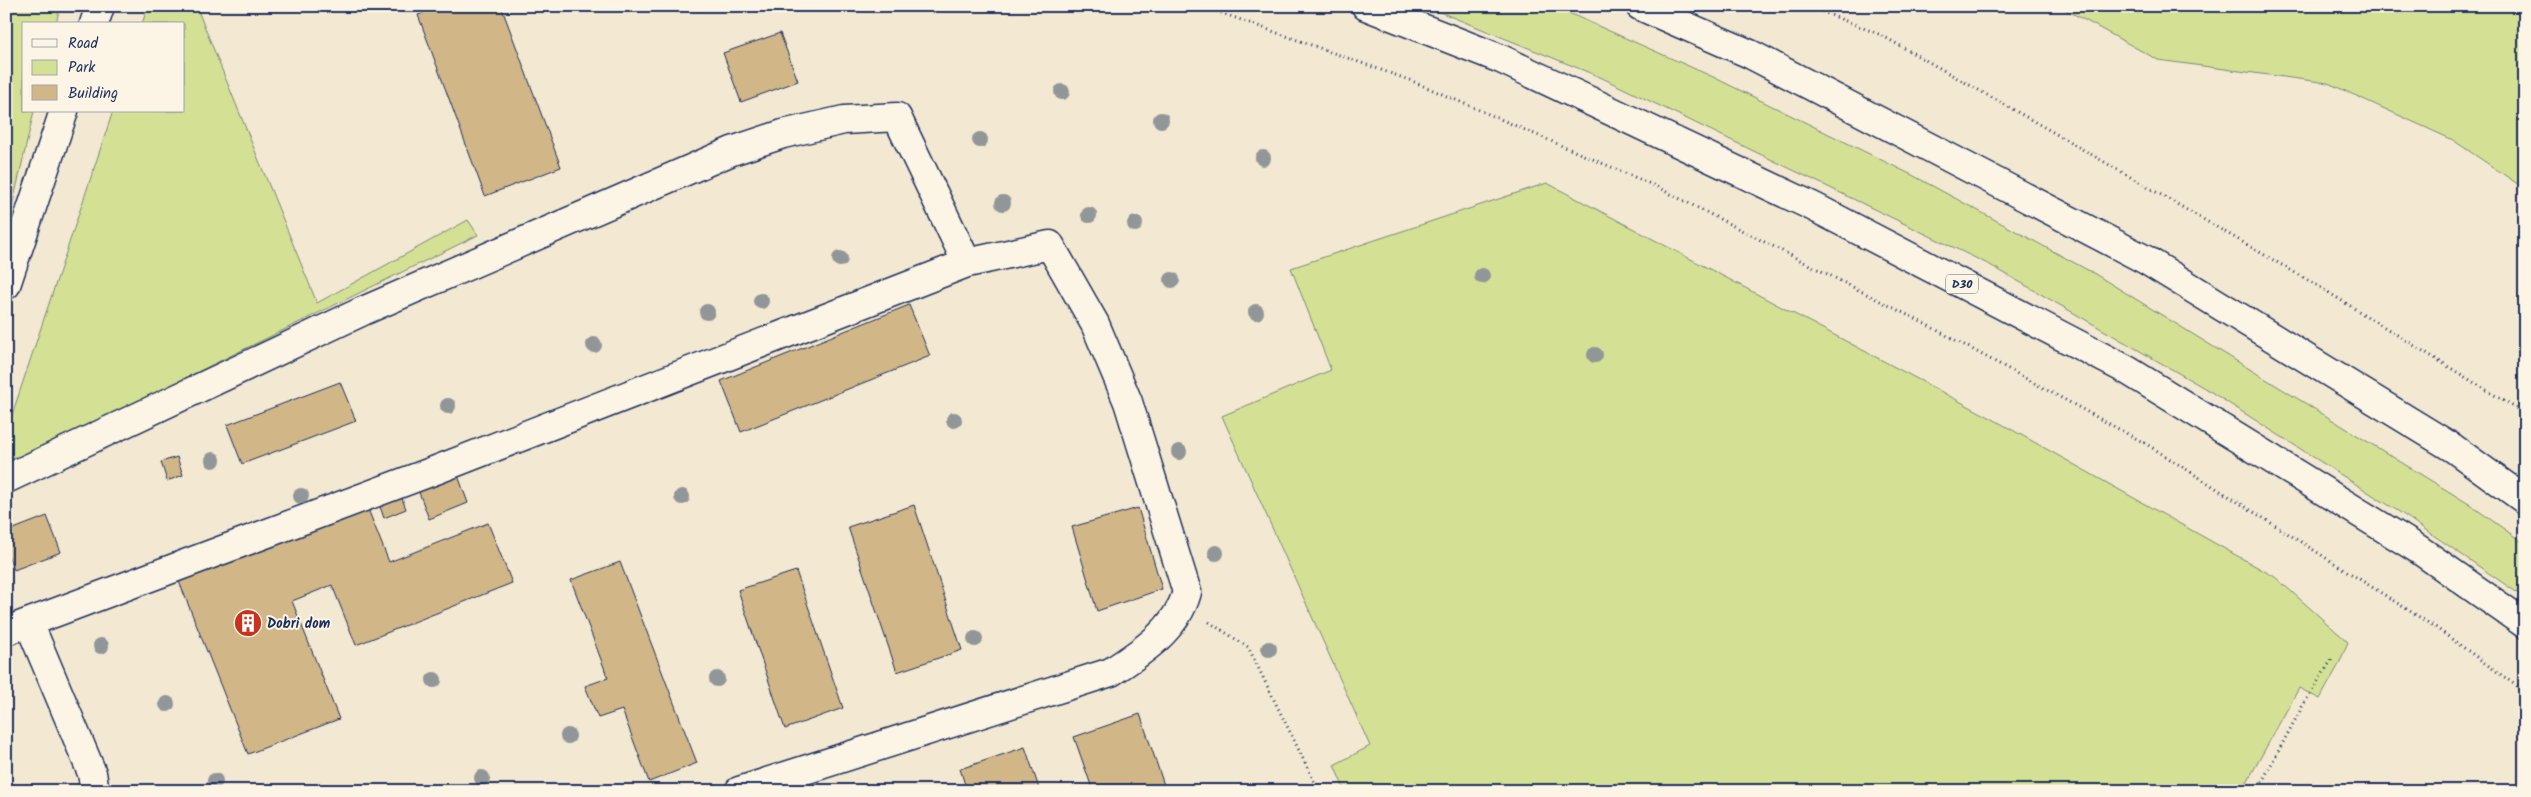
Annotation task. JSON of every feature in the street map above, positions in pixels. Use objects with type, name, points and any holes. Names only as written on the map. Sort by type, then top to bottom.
[{"type":"main road","points":[[95,22],[100,6]]},
{"type":"main road","name":"D30","points":[[1366,6],[1501,59],[1814,207],[2127,370],[2418,549],[2525,624]]},
{"type":"main road","points":[[1640,6],[1750,54],[2146,260],[2452,448],[2525,500]]},
{"type":"main road","points":[[6,285],[64,112]]},
{"type":"main road","points":[[6,479],[364,311],[732,152],[783,134],[844,120],[896,117],[967,263]]},
{"type":"main road","points":[[95,791],[92,773],[17,627],[436,470],[967,263],[1050,245],[1095,324],[1128,402],[1188,592],[1184,605],[1155,640],[1111,672],[739,791]]},
{"type":"path","points":[[1202,6],[1412,81],[1655,186],[1932,328],[2148,444],[2435,627],[2525,692]]},
{"type":"path","points":[[1808,6],[1881,36],[2052,131],[2318,286],[2525,414]]},
{"type":"path","points":[[1184,605],[1248,647],[1320,791]]},
{"type":"path","points":[[2257,791],[2302,707],[2332,660]]},
{"type":"green space","points":[[6,6],[60,6],[56,22],[22,22],[22,112],[34,112],[9,220],[6,209]]},
{"type":"green space","points":[[148,6],[196,6],[317,303],[468,220],[478,235],[183,379],[55,444],[18,457],[6,457],[6,433],[113,112],[185,112],[185,22],[143,22]]},
{"type":"green space","points":[[1425,6],[1553,6],[1711,76],[1914,176],[2095,274],[2469,504],[2525,544],[2525,598],[2401,513],[2208,390],[1990,265],[1600,77]]},
{"type":"green space","points":[[2059,6],[2525,6],[2525,189],[2453,140],[2328,83],[2158,60]]},
{"type":"green space","points":[[1547,183],[1991,418],[2275,577],[2348,642],[2339,664],[2320,699],[2299,688],[2242,791],[1345,791],[1334,765],[1370,746],[1222,416],[1331,370],[1291,268]]},
{"type":"building","points":[[440,6],[501,6],[561,167],[485,196],[418,15]]},
{"type":"building","points":[[780,33],[798,81],[741,102],[723,53]]},
{"type":"building","points":[[909,305],[930,356],[741,432],[721,381]]},
{"type":"building","points":[[340,382],[356,421],[242,464],[227,425]]},
{"type":"building","points":[[177,457],[183,475],[167,481],[161,462]]},
{"type":"building","points":[[456,470],[468,503],[429,519],[417,487]]},
{"type":"building","points":[[400,493],[406,509],[384,518],[378,501]]},
{"type":"building","name":"Dobri dom","points":[[364,499],[389,562],[488,523],[512,583],[356,645],[332,585],[292,601],[339,719],[248,754],[176,574]]},
{"type":"building","points":[[914,505],[962,650],[897,672],[848,527]]},
{"type":"building","points":[[1138,508],[1162,589],[1097,611],[1072,527]]},
{"type":"building","points":[[47,516],[61,552],[14,570],[6,550],[6,532]]},
{"type":"building","points":[[620,562],[697,763],[649,782],[622,710],[598,718],[585,686],[608,678],[571,580]]},
{"type":"building","points":[[796,571],[843,708],[785,729],[738,590]]},
{"type":"building","points":[[1140,714],[1166,791],[1093,791],[1074,737]]},
{"type":"building","points":[[1025,747],[1040,791],[967,791],[960,769]]},
{"type":"place","name":"Dobri dom","points":[[248,623]]}]
